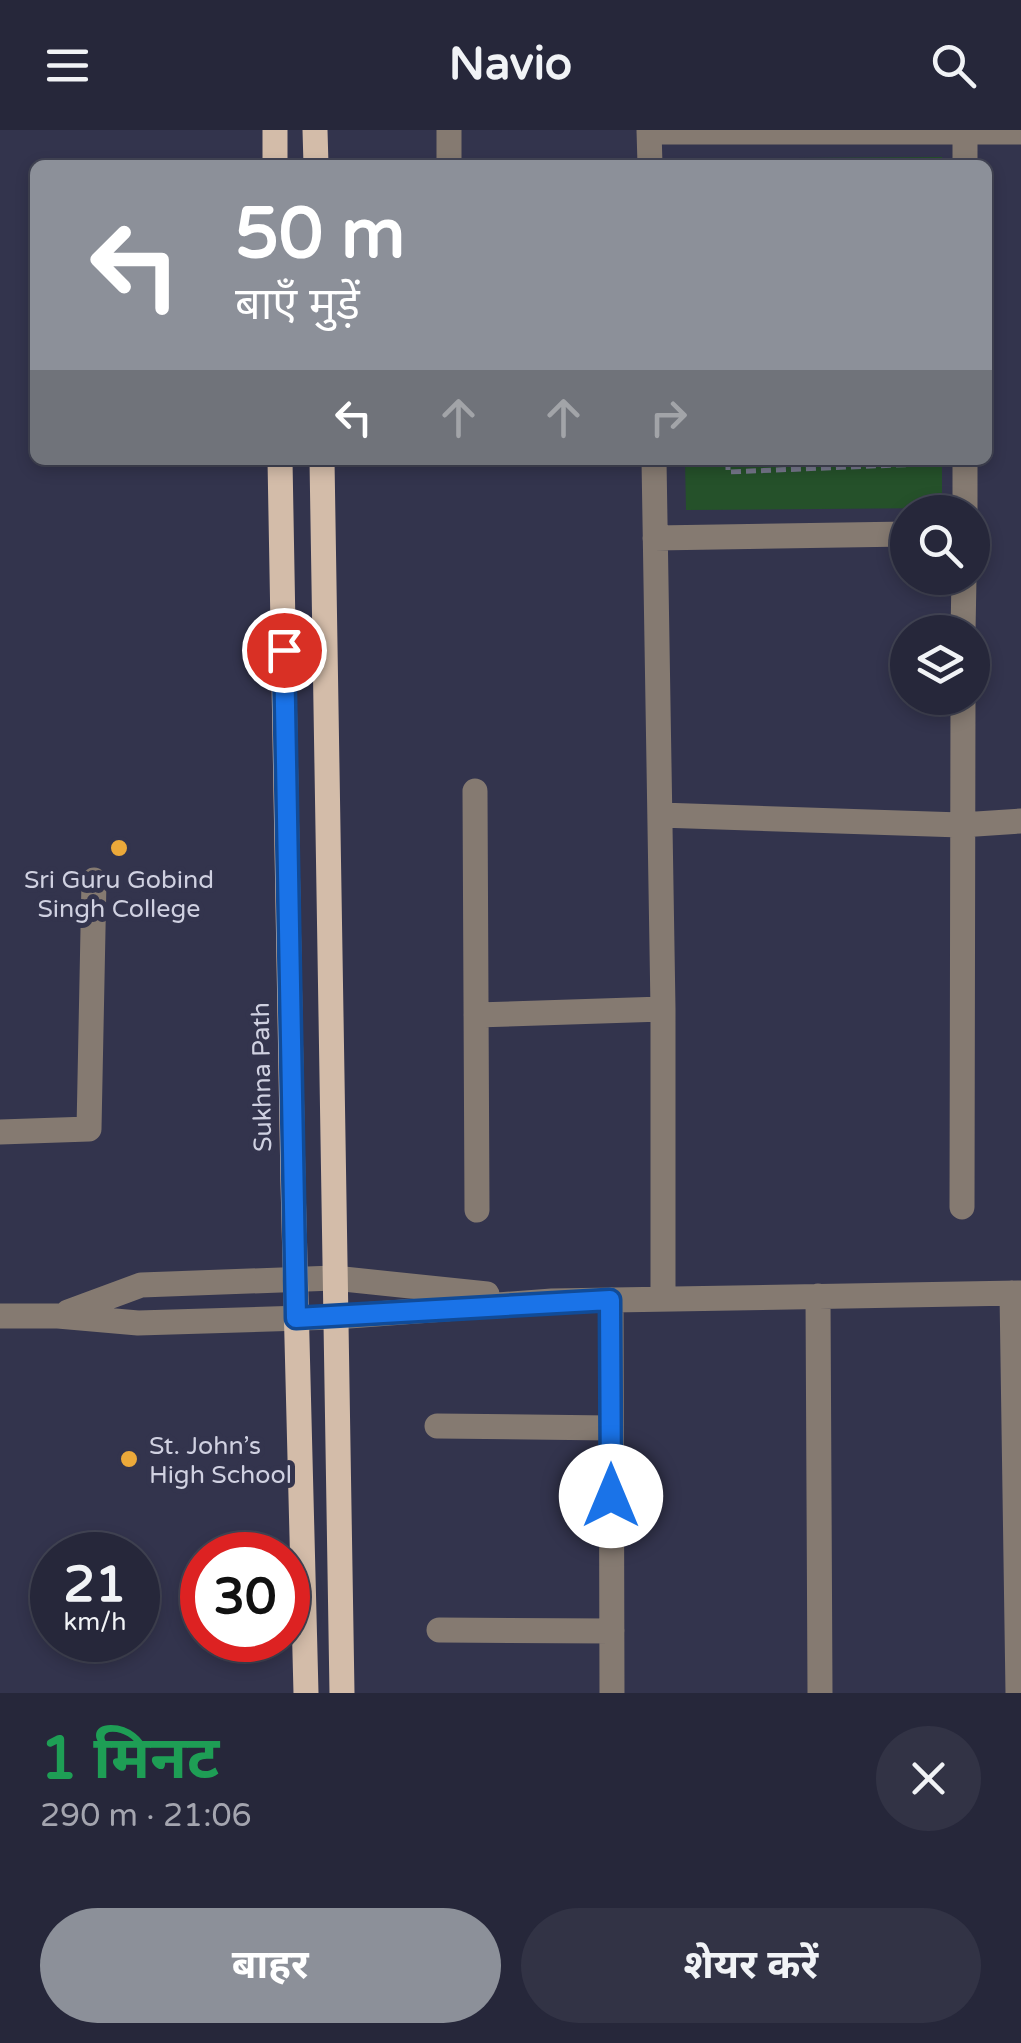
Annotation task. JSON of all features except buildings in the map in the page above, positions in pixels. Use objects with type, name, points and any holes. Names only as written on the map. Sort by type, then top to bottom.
[{"type":"main road","points":[[275,130],[276,160]]},
{"type":"main road","points":[[315,130],[316,160]]},
{"type":"main road","name":"Sukhna Path","points":[[280,465],[306,1693]]},
{"type":"main road","points":[[322,465],[342,1693]]},
{"type":"street","points":[[449,130],[449,160]]},
{"type":"street","points":[[650,160],[649,131],[1021,132]]},
{"type":"street","points":[[965,132],[965,160]]},
{"type":"street","points":[[654,465],[662,1299]]},
{"type":"street","points":[[965,465],[965,495]]},
{"type":"street","points":[[655,538],[890,534]]},
{"type":"street","points":[[962,715],[962,1208]]},
{"type":"street","points":[[475,791],[478,1210]]},
{"type":"street","points":[[660,814],[961,825],[1021,821]]},
{"type":"street","points":[[0,1132],[89,1129],[94,880]]},
{"type":"street","points":[[476,1015],[662,1009]]},
{"type":"street","points":[[58,1316],[142,1285],[295,1279],[334,1278],[552,1302]]},
{"type":"street","points":[[0,1316],[138,1323],[610,1300],[1017,1293],[1018,1693]]},
{"type":"street","points":[[818,1296],[820,1693]]},
{"type":"street","points":[[610,1300],[612,1693]]},
{"type":"street","points":[[437,1426],[611,1428]]},
{"type":"street","points":[[439,1630],[612,1631]]},
{"type":"path","points":[[728,465],[728,472],[897,465]]},
{"type":"green space","points":[[942,157],[942,160],[676,159]]},
{"type":"green space","points":[[685,465],[942,465],[942,495],[890,495],[890,508],[686,510]]},
{"type":"place","name":"Sri Guru Gobind Singh College","points":[[119,848]]},
{"type":"place","name":"St. John’s High School","points":[[129,1459]]},
{"type":"route","points":[[284,650],[296,1318],[610,1300],[611,1496]]}]
